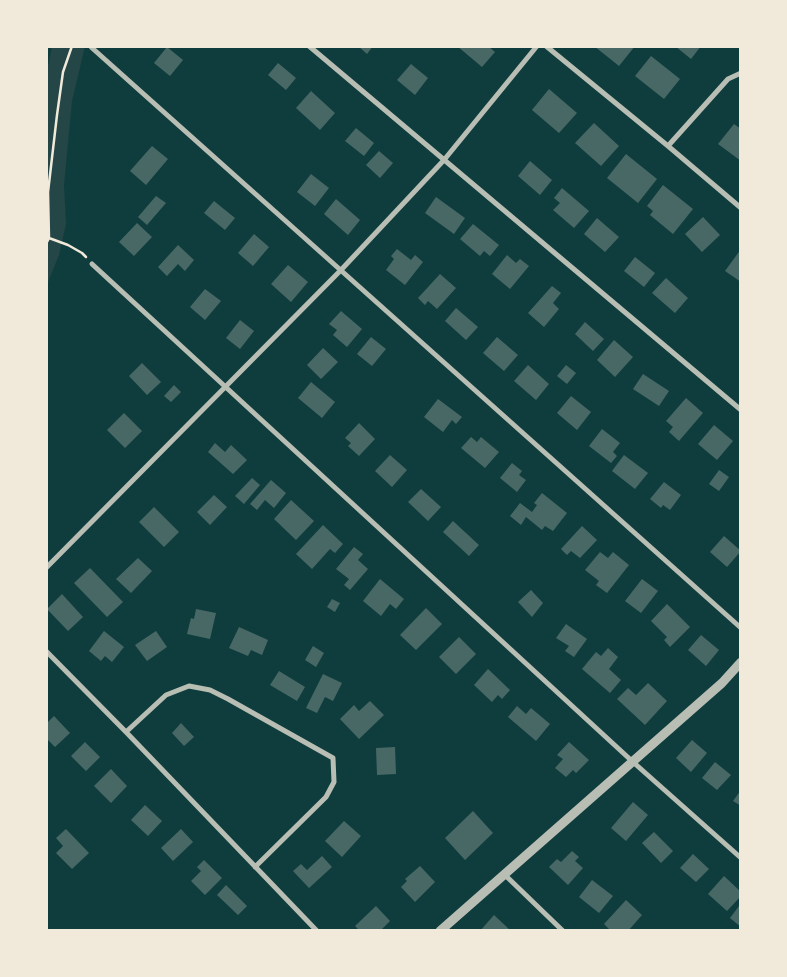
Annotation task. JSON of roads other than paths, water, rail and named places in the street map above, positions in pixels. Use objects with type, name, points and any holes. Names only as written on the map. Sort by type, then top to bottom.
[{"type":"street","points":[[309,46],[741,410]]},
{"type":"street","points":[[46,568],[341,270],[444,160],[536,46]]},
{"type":"street","points":[[546,46],[741,208]]},
{"type":"street","points":[[91,47],[741,628]]},
{"type":"street","points":[[668,146],[728,79],[741,73]]},
{"type":"street","points":[[92,264],[633,762],[741,858]]},
{"type":"street","points":[[46,651],[317,931]]},
{"type":"street","points":[[440,931],[722,683],[741,662]]},
{"type":"street","points":[[126,732],[166,695],[189,686],[210,690],[333,758],[334,782],[326,797],[255,866]]},
{"type":"street","points":[[505,875],[563,931]]}]
